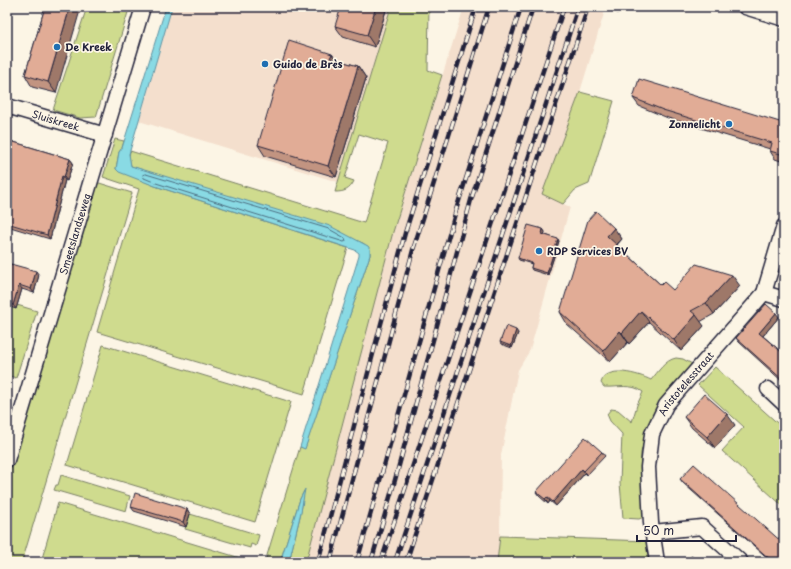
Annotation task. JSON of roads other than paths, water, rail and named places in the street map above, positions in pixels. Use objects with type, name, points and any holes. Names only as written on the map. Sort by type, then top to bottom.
[{"type":"street","name":"Smeetslandseweg","points":[[7,460],[144,7]]},
{"type":"street","points":[[745,7],[784,18]]},
{"type":"street","name":"Sluiskreek","points":[[7,106],[105,135]]},
{"type":"street","name":"Aristotelesstraat","points":[[657,562],[648,467],[652,434],[666,405],[764,293],[784,226]]},
{"type":"street","points":[[764,293],[784,299]]},
{"type":"street","points":[[768,389],[784,404]]},
{"type":"street","points":[[653,532],[702,528],[741,562]]},
{"type":"water","points":[[166,7],[172,7],[129,154],[131,166],[330,226],[368,246],[370,249],[370,255],[305,449],[300,447],[359,253],[355,250],[155,186],[119,172],[116,169],[119,152],[122,148]]},
{"type":"water","points":[[305,489],[289,562],[280,562],[300,499]]},
{"type":"railway","points":[[318,562],[405,233],[476,7]]},
{"type":"railway","points":[[330,562],[413,250],[489,7]]},
{"type":"railway","points":[[357,562],[456,210],[521,7]]},
{"type":"railway","points":[[371,562],[395,480],[471,200],[533,7]]},
{"type":"railway","points":[[381,562],[564,7]]},
{"type":"railway","points":[[395,562],[578,7]]},
{"type":"railway","points":[[406,562],[588,7]]},
{"type":"place","name":"De Kreek","points":[[57,47]]},
{"type":"place","name":"Guido de Brès","points":[[265,64]]},
{"type":"place","name":"Zonnelicht","points":[[729,124]]},
{"type":"place","name":"RDP Services BV","points":[[539,251]]}]
